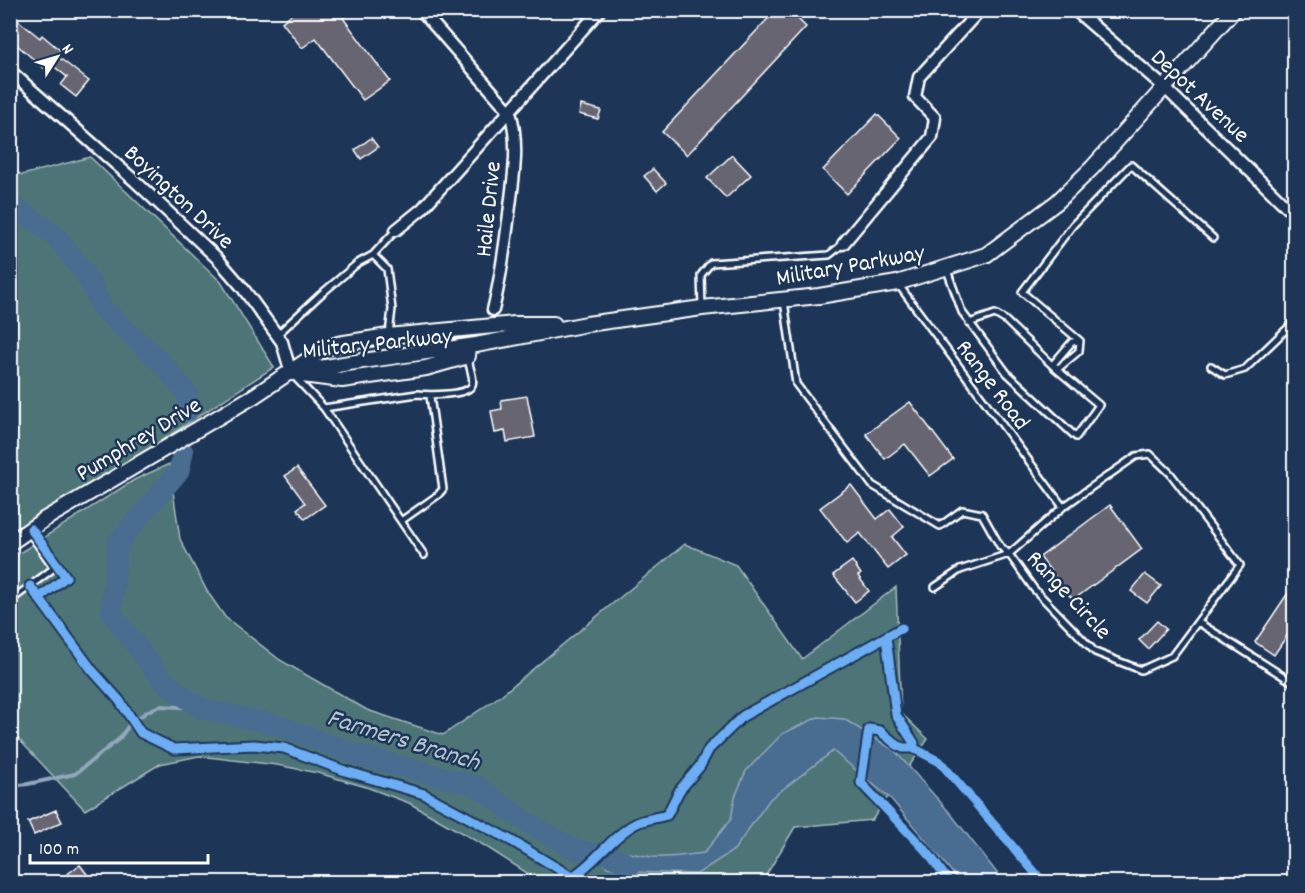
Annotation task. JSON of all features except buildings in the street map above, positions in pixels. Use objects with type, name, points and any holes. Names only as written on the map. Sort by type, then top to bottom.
[{"type":"street","points":[[421,10],[510,112]]},
{"type":"street","points":[[396,230],[422,209],[600,10]]},
{"type":"street","points":[[843,244],[932,137],[935,118],[915,97],[920,76],[980,10]]},
{"type":"street","name":"Depot Avenue","points":[[1075,10],[1164,87],[1294,214]]},
{"type":"street","name":"Military Parkway","points":[[291,373],[476,345],[587,324],[702,308],[784,301],[897,283],[986,255],[1057,202],[1092,168],[1234,10]]},
{"type":"street","name":"Boyington Drive","points":[[10,71],[135,181],[217,258],[242,287],[282,342],[291,373]]},
{"type":"street","name":"Haile Drive","points":[[493,310],[499,286],[514,168],[513,122],[510,112]]},
{"type":"street","name":"Military Parkway","points":[[291,373],[324,350],[338,344],[388,336],[515,324],[587,324]]},
{"type":"street","name":"Military Parkway","points":[[291,373],[335,372],[468,356],[587,324]]},
{"type":"street","name":"Pumphrey Drive","points":[[10,543],[291,373]]},
{"type":"lane","points":[[1149,10],[1154,10]]},
{"type":"lane","points":[[1080,341],[1022,292],[1073,225],[1131,165],[1213,238]]},
{"type":"lane","points":[[277,335],[327,288],[358,263],[373,255],[396,230]]},
{"type":"lane","points":[[702,308],[701,274],[711,263],[830,255],[843,244]]},
{"type":"lane","points":[[373,255],[387,269],[392,309],[388,336]]},
{"type":"lane","points":[[946,268],[962,312],[969,323],[1007,373],[1076,436],[1099,405],[1055,368],[1005,320],[994,314],[969,323]]},
{"type":"lane","name":"Range Road","points":[[897,283],[1063,507]]},
{"type":"lane","points":[[784,301],[796,384],[872,485],[940,526],[962,510],[982,514],[1000,546],[1009,554]]},
{"type":"lane","points":[[1211,366],[1225,375],[1245,369],[1294,322]]},
{"type":"lane","points":[[1055,368],[1054,363],[1072,342],[1080,341]]},
{"type":"lane","points":[[1055,368],[1060,367],[1079,351],[1080,341]]},
{"type":"lane","points":[[324,408],[417,394],[430,396],[466,392],[473,383],[468,356]]},
{"type":"lane","points":[[291,373],[324,408],[424,555]]},
{"type":"lane","points":[[401,521],[443,489],[430,396]]},
{"type":"lane","name":"Range Circle","points":[[1150,454],[1170,473],[1240,565],[1172,656],[1141,670],[1095,652],[1034,589],[1009,554],[1063,507],[1136,456],[1150,454]]},
{"type":"lane","points":[[10,601],[54,568],[28,531]]},
{"type":"lane","points":[[935,587],[960,570],[1009,554]]},
{"type":"lane","points":[[1198,621],[1294,683]]},
{"type":"green space","points":[[90,157],[221,282],[274,367],[11,539],[10,168],[22,175]]},
{"type":"green space","points":[[169,464],[180,539],[207,591],[225,617],[280,660],[367,710],[443,735],[500,696],[685,544],[736,565],[802,659],[896,587],[901,713],[928,739],[872,820],[795,827],[762,882],[541,882],[485,846],[409,803],[366,787],[318,773],[277,765],[199,756],[160,764],[85,810],[11,731],[10,559],[134,480]]},
{"type":"water","points":[[818,717],[844,719],[895,751],[951,814],[1004,882],[960,882],[891,799],[833,751],[770,799],[734,850],[697,874],[632,872],[607,867],[597,856],[611,852],[652,857],[704,853],[731,819],[735,797],[746,771],[782,734]]},
{"type":"waterway","name":"Farmers Branch","points":[[10,203],[56,236],[86,275],[103,309],[162,363],[188,395],[188,411]]},
{"type":"waterway","name":"Farmers Branch","points":[[183,452],[179,471],[118,542],[111,612],[162,680],[200,708],[280,726],[360,756],[477,786],[522,819],[573,849],[594,854],[604,853],[630,865]]},
{"type":"waterway","points":[[10,786],[75,774],[119,739],[130,724],[148,711],[160,706],[200,708]]},
{"type":"cycle path","points":[[31,529],[66,577],[39,598]]},
{"type":"cycle path","points":[[30,586],[92,670],[119,700],[141,733],[174,749],[254,745],[284,748],[345,771],[424,794],[512,841],[572,877],[626,829],[642,821],[667,815],[679,791],[700,766],[709,749],[743,716],[902,628]]},
{"type":"cycle path","points":[[886,637],[896,715],[914,743],[913,748]]},
{"type":"cycle path","points":[[949,882],[928,853],[861,783],[869,729],[880,731],[903,748],[913,748],[940,762],[1043,882]]}]
